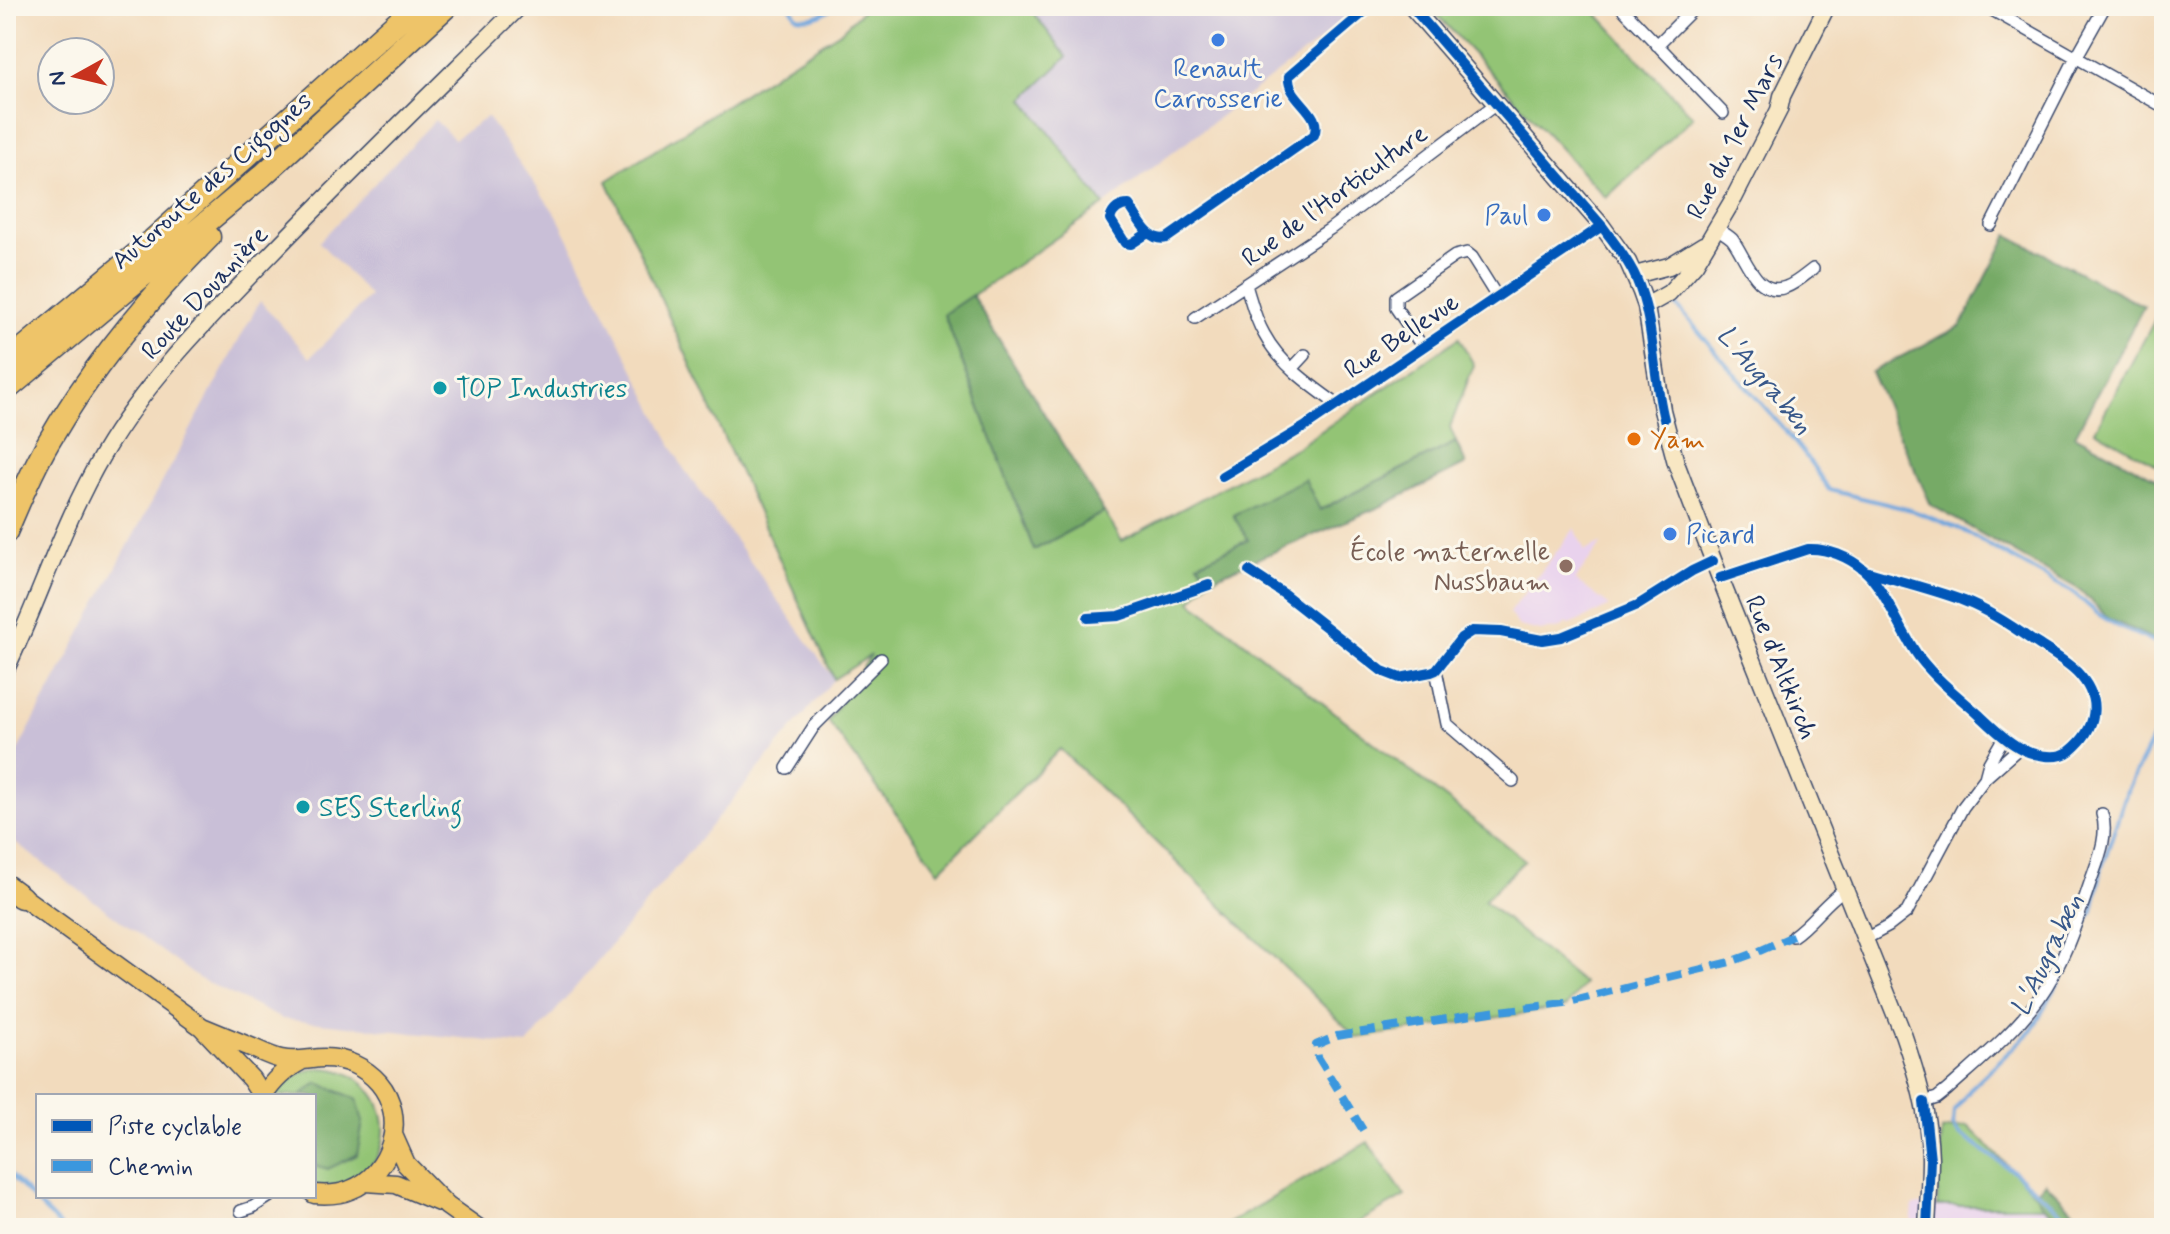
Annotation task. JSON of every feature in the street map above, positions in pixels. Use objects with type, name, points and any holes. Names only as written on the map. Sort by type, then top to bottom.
[{"type":"highway","name":"Autoroute des Cigognes","points":[[6,363],[145,247],[415,6]]},
{"type":"highway","name":"Autoroute des Cigognes","points":[[6,390],[262,176],[447,6]]},
{"type":"highway","points":[[6,532],[40,458],[75,400],[174,272],[243,202],[262,176]]},
{"type":"highway","points":[[6,345],[114,258],[145,247]]},
{"type":"main road","name":"Route Douanière","points":[[6,669],[73,511],[103,453],[152,384],[214,313],[283,242],[520,6]]},
{"type":"main road","name":"Rue d'Altkirch","points":[[1411,6],[1602,226],[1635,275],[1646,306],[1658,390],[1676,463],[1903,1034],[1918,1079],[1928,1127],[1930,1159],[1927,1228]]},
{"type":"main road","name":"Rue du 1er Mars","points":[[1646,306],[1669,293],[1695,264],[1779,110],[1782,96],[1827,6]]},
{"type":"main road","name":"Rue du 1er Mars","points":[[1635,275],[1669,266],[1704,244]]},
{"type":"main road","points":[[11,889],[202,1027],[251,1079],[261,1094]]},
{"type":"main road","points":[[202,1027],[280,1059],[301,1061],[324,1058],[350,1062],[369,1072],[381,1085],[390,1101],[394,1137],[379,1170],[350,1191],[316,1194]]},
{"type":"main road","points":[[263,1094],[285,1070],[301,1061]]},
{"type":"main road","points":[[394,1137],[406,1164],[447,1206],[478,1228]]},
{"type":"main road","points":[[366,1182],[396,1184],[447,1206]]},
{"type":"street","points":[[1148,233],[1156,239],[1167,238],[1317,132],[1316,122],[1289,87],[1289,76],[1371,6]]},
{"type":"street","points":[[1620,6],[1723,113]]},
{"type":"street","points":[[1657,45],[1696,6]]},
{"type":"street","points":[[1985,6],[2164,107]]},
{"type":"street","points":[[1991,225],[2105,6]]},
{"type":"street","name":"Rue de l'Horticulture","points":[[1195,318],[1330,229],[1496,104]]},
{"type":"street","name":"Rue Bellevue","points":[[1222,476],[1338,405],[1602,226]]},
{"type":"street","points":[[1716,228],[1731,238],[1755,276],[1769,288],[1789,286],[1813,269]]},
{"type":"street","name":"Rue Bellevue","points":[[1422,346],[1395,302],[1399,293],[1444,263],[1467,253],[1497,297]]},
{"type":"street","points":[[1246,285],[1263,333],[1275,350],[1292,369],[1338,405]]},
{"type":"street","points":[[1292,369],[1305,355]]},
{"type":"street","points":[[1720,578],[1799,551],[1816,549],[1849,560],[1865,571],[1974,605],[2075,669],[2083,678],[2093,702],[2094,718],[2090,727],[2064,755],[2051,756],[2019,748],[1957,695],[1919,657],[1865,571]]},
{"type":"street","points":[[1249,571],[1284,594],[1382,671],[1400,678],[1436,670],[1461,638],[1472,631],[1501,632],[1542,640],[1561,637],[1638,605],[1713,561]]},
{"type":"street","points":[[787,768],[814,726],[881,659]]},
{"type":"street","points":[[1436,670],[1447,724],[1513,781]]},
{"type":"street","points":[[1985,778],[1989,763],[2004,737]]},
{"type":"street","points":[[1865,939],[1907,912],[1963,807],[1985,778],[2019,748]]},
{"type":"street","points":[[1924,1102],[1937,1098],[1947,1090],[2007,1035],[2027,1014],[2051,980],[2069,942],[2095,867],[2105,829],[2102,814]]},
{"type":"street","points":[[1793,936],[1845,889]]},
{"type":"street","points":[[246,1198],[241,1211],[267,1198]]},
{"type":"shaded area","points":[[1028,6],[1365,6],[1104,205],[1024,98],[1067,57]]},
{"type":"shaded area","points":[[487,117],[557,216],[682,466],[834,679],[527,1045],[282,1019],[198,978],[6,836],[6,772],[260,301],[310,358],[370,296],[319,242],[435,120],[454,139]]},
{"type":"shaded area","name":"École maternelle Nussbaum","points":[[1575,528],[1585,551],[1602,543],[1575,580],[1610,606],[1570,625],[1566,623],[1561,628],[1541,631],[1519,626],[1509,613]]},
{"type":"shaded area","points":[[1913,1205],[2043,1206],[2067,1228],[1911,1228]]},
{"type":"green space","points":[[867,6],[1028,6],[1067,57],[1024,99],[1104,205],[944,315],[1034,550],[1104,512],[1122,541],[1296,448],[1459,338],[1474,365],[1450,427],[1456,442],[1319,510],[1234,515],[1249,540],[1198,563],[1210,579],[1191,601],[1525,860],[1484,901],[1584,984],[1566,1007],[1357,1038],[1060,749],[939,871],[828,721],[871,655],[834,679],[607,181],[840,32]]},
{"type":"green space","points":[[1429,6],[1590,6],[1693,117],[1606,198]]},
{"type":"green space","points":[[2008,235],[2144,306],[2075,435],[2164,483],[2164,644],[2109,619],[2080,590],[1931,505],[1871,372],[1961,326]]},
{"type":"green space","points":[[972,295],[1104,512],[1034,550],[944,314]]},
{"type":"green space","points":[[2158,314],[2164,317],[2164,469],[2095,430]]},
{"type":"green space","points":[[1456,442],[1466,464],[1384,505],[1210,579],[1198,563],[1248,540],[1233,515],[1305,479],[1320,510]]},
{"type":"green space","points":[[319,1068],[345,1072],[364,1084],[377,1101],[383,1120],[383,1141],[376,1160],[361,1175],[336,1186],[316,1186],[316,1094],[276,1094],[283,1085],[305,1071]]},
{"type":"green space","points":[[318,1083],[357,1099],[363,1122],[357,1155],[328,1169],[316,1166],[316,1094],[303,1094]]},
{"type":"green space","points":[[1968,1126],[2035,1193],[2043,1206],[1937,1206],[1942,1130]]},
{"type":"green space","points":[[1368,1142],[1405,1196],[1349,1228],[1221,1228]]},
{"type":"green space","points":[[2045,1182],[2091,1228],[2067,1228],[2043,1206],[2035,1193]]},
{"type":"waterway","name":"L'Augraben","points":[[790,6],[797,17],[803,18],[818,16],[836,6]]},
{"type":"waterway","name":"L'Augraben","points":[[1676,305],[1794,441],[1829,490],[1911,510],[1962,530],[2074,593],[2098,614],[2121,628],[2164,646]]},
{"type":"waterway","name":"L'Augraben","points":[[2077,935],[2093,911],[2102,867],[2128,788],[2164,716]]},
{"type":"waterway","name":"L'Augraben","points":[[2072,947],[2065,971],[2032,1030],[1973,1086],[1954,1111],[1953,1125],[1958,1133],[2013,1171],[2080,1228]]},
{"type":"waterway","points":[[6,1171],[62,1228]]},
{"type":"marked path","points":[[1363,1130],[1318,1057],[1316,1045],[1337,1036],[1565,1003],[1730,962],[1793,936]]},
{"type":"cycle path","points":[[1148,233],[1131,244],[1125,243],[1111,216],[1119,207],[1129,205],[1149,233],[1160,239],[1167,238],[1314,135],[1314,119],[1293,92],[1289,76],[1371,6]]},
{"type":"cycle path","points":[[1411,6],[1602,226],[1629,264],[1647,312],[1664,419]]},
{"type":"cycle path","points":[[1222,476],[1306,426],[1602,226]]},
{"type":"cycle path","points":[[1720,578],[1808,549],[1845,557],[1872,578],[1925,665],[2007,739],[2030,752],[2058,756],[2070,751],[2086,733],[2093,713],[2091,693],[2067,663],[1973,605],[1865,571]]},
{"type":"cycle path","points":[[1249,571],[1284,594],[1382,671],[1400,678],[1436,670],[1461,638],[1472,631],[1501,632],[1542,640],[1561,637],[1638,605],[1713,561]]},
{"type":"cycle path","points":[[1088,618],[1119,616],[1209,585]]},
{"type":"cycle path","points":[[1924,1102],[1930,1159],[1927,1228]]},
{"type":"place","name":"Renault Carrosserie","points":[[1218,40]]},
{"type":"place","name":"Paul","points":[[1544,215]]},
{"type":"place","name":"TOP Industries","points":[[440,388]]},
{"type":"place","name":"Yam","points":[[1634,439]]},
{"type":"place","name":"Picard","points":[[1670,534]]},
{"type":"place","name":"École maternelle Nussbaum","points":[[1566,566]]},
{"type":"place","name":"SES Sterling","points":[[303,807]]}]
